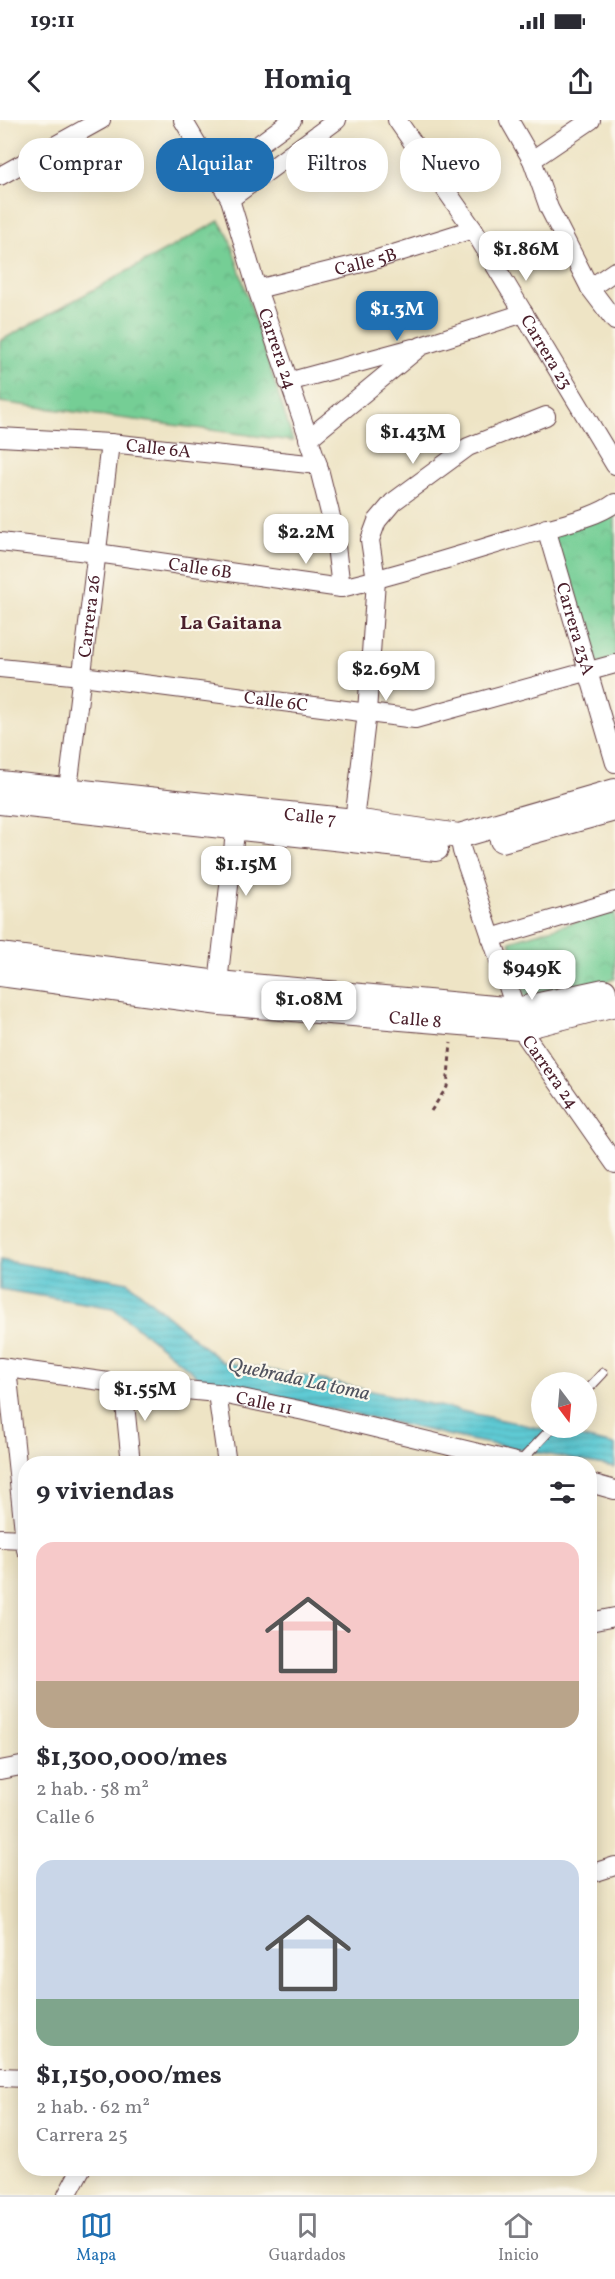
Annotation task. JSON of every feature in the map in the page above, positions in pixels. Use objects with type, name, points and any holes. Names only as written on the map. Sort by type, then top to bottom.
[{"type":"main road","name":"Calle 7","points":[[0,783],[68,789],[237,817],[460,844],[615,809]]},
{"type":"main road","name":"Calle 7","points":[[0,802],[237,817],[354,821],[460,844],[615,791]]},
{"type":"main road","name":"Calle 8","points":[[0,955],[518,1019],[615,988]]},
{"type":"main road","name":"Calle 8","points":[[0,974],[220,1003],[453,1023],[518,1019],[615,1004]]},
{"type":"street","points":[[0,176],[101,120]]},
{"type":"street","name":"Carrera 24","points":[[183,120],[194,138]]},
{"type":"street","points":[[268,138],[292,120]]},
{"type":"street","points":[[230,199],[337,120]]},
{"type":"street","name":"Carrera 23","points":[[398,120],[472,228],[615,465]]},
{"type":"street","points":[[509,120],[532,160],[549,208],[590,288],[615,321]]},
{"type":"street","points":[[532,160],[591,120]]},
{"type":"street","name":"Carrera 24","points":[[226,192],[230,199],[288,382],[318,465],[334,529],[341,588]]},
{"type":"street","name":"Calle 5B","points":[[257,289],[374,260],[472,228]]},
{"type":"street","points":[[590,288],[615,271]]},
{"type":"street","points":[[288,382],[421,345],[524,313]]},
{"type":"street","points":[[308,439],[421,345]]},
{"type":"street","points":[[354,821],[367,712],[376,580],[370,540],[377,521],[393,502],[468,447],[546,416]]},
{"type":"street","name":"Calle 6A","points":[[0,437],[110,443],[318,465]]},
{"type":"street","name":"Carrera 26","points":[[68,789],[110,443]]},
{"type":"street","name":"Calle 6B","points":[[0,542],[98,553],[341,588],[376,580],[611,506]]},
{"type":"street","name":"Carrera 23A","points":[[546,528],[615,763]]},
{"type":"street","name":"Calle 6C","points":[[0,668],[82,676],[415,719],[615,664]]},
{"type":"street","points":[[218,983],[237,817]]},
{"type":"street","name":"Carrera 24","points":[[460,844],[518,1019],[615,1164]]},
{"type":"street","points":[[491,938],[615,901]]},
{"type":"street","points":[[4,1367],[18,1485]]},
{"type":"street","name":"Calle 11","points":[[4,1367],[123,1384],[217,1393],[304,1411],[450,1455]]},
{"type":"street","points":[[123,1384],[130,1456]]},
{"type":"street","points":[[217,1393],[226,1456]]},
{"type":"street","points":[[597,1485],[615,1490]]},
{"type":"street","points":[[0,1538],[18,1542]]},
{"type":"street","points":[[597,1621],[615,1617]]},
{"type":"street","points":[[0,1770],[18,1767]]},
{"type":"street","points":[[597,1872],[615,1866]]},
{"type":"street","points":[[0,2077],[18,2078]]},
{"type":"street","points":[[67,2195],[77,2176]]},
{"type":"lane","points":[[597,1379],[603,1373]]},
{"type":"lane","points":[[528,1456],[543,1438]]},
{"type":"path","points":[[431,1111],[447,1087],[453,1023]]},
{"type":"green space","points":[[219,221],[229,237],[293,441],[0,402],[0,341]]},
{"type":"green space","points":[[615,511],[615,659],[589,667],[550,531]]},
{"type":"green space","points":[[615,910],[615,979],[526,1001],[510,941]]},
{"type":"water","name":"Quebrada La toma","points":[[0,1260],[128,1282],[222,1362],[304,1376],[531,1426],[531,1438],[583,1438],[615,1445],[615,1467],[597,1464],[597,1456],[556,1456],[470,1440],[201,1379],[113,1308],[0,1289]]},
{"type":"district","name":"La Gaitana","points":[[231,622]]}]
